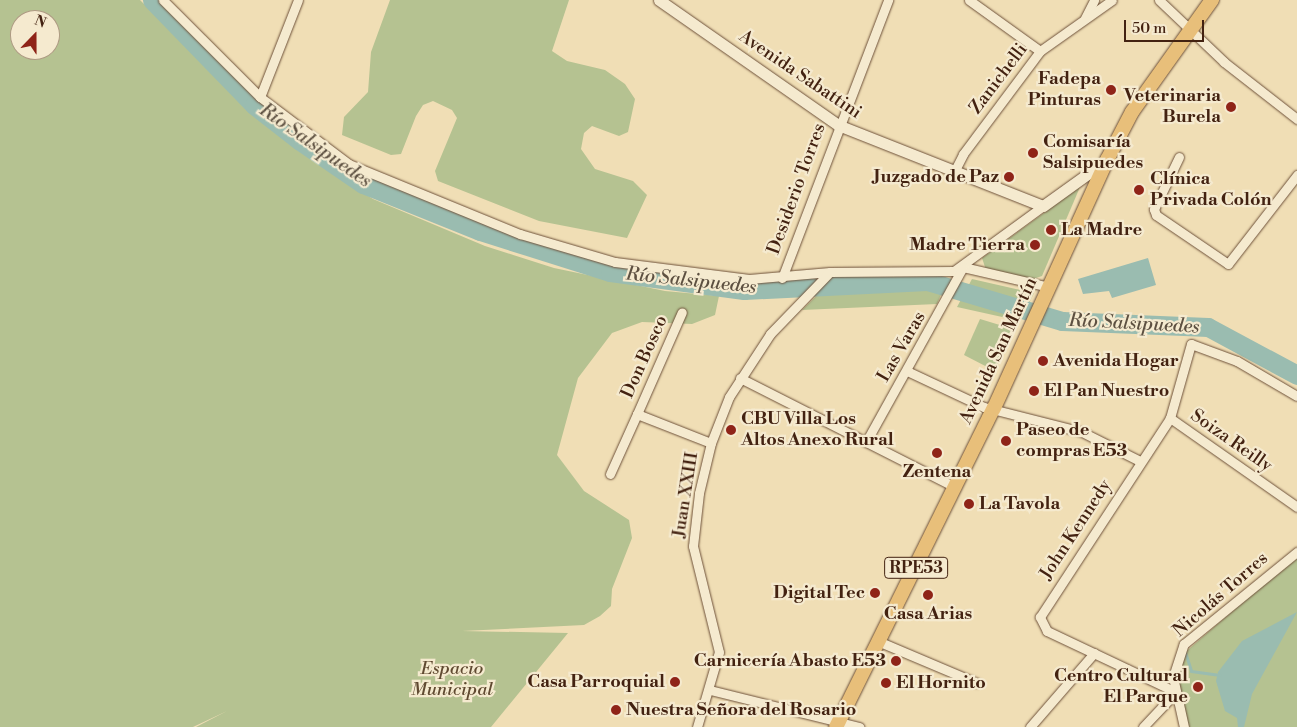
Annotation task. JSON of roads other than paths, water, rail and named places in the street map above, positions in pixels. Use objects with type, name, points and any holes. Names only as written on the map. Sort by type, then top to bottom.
[{"type":"main road","name":"Avenida San Martín","points":[[838,724],[994,408],[1107,160],[1132,112],[1212,0]]},
{"type":"street","points":[[163,0],[260,97],[349,164],[520,234],[650,269],[716,278],[782,278],[963,267],[1049,287]]},
{"type":"street","points":[[260,97],[298,0]]},
{"type":"street","name":"Avenida Sabattini","points":[[659,0],[838,125],[1043,206]]},
{"type":"street","name":"Desiderio Torres","points":[[782,278],[838,125],[888,0]]},
{"type":"street","points":[[968,0],[1040,51]]},
{"type":"street","name":"Zanichelli","points":[[1084,19],[1094,0]]},
{"type":"street","name":"Zanichelli","points":[[954,172],[963,154],[1040,51],[1112,0]]},
{"type":"street","points":[[1161,1],[1190,29],[1297,119]]},
{"type":"street","points":[[1178,156],[1154,210],[1156,215],[1228,264],[1232,262],[1297,175]]},
{"type":"street","points":[[963,267],[1107,160]]},
{"type":"street","name":"Las Varas","points":[[866,442],[948,300],[963,267]]},
{"type":"street","name":"Juan XXIII","points":[[697,727],[718,667],[718,646],[693,546],[699,493],[711,443],[740,378],[795,306],[827,275]]},
{"type":"street","name":"Don Bosco","points":[[610,474],[682,312]]},
{"type":"street","name":"John Kennedy","points":[[1094,653],[1042,626],[1040,617],[1140,461],[1170,418],[1191,344],[1237,361],[1297,396]]},
{"type":"street","points":[[907,371],[994,408],[1082,432],[1140,461]]},
{"type":"street","points":[[740,378],[955,487]]},
{"type":"street","name":"Don Bosco","points":[[637,414],[711,443]]},
{"type":"street","name":"Soiza Reilly","points":[[1170,418],[1297,507]]},
{"type":"street","name":"Nicolás Torres","points":[[1184,727],[1176,692],[1174,665],[1184,644],[1297,552]]},
{"type":"street","points":[[880,642],[976,683]]},
{"type":"street","points":[[1030,727],[1094,653],[1176,692],[1144,727]]},
{"type":"street","points":[[710,690],[838,724],[860,727]]},
{"type":"water","points":[[1148,258],[1156,285],[1112,298],[1109,291],[1083,294],[1078,279]]},
{"type":"water","points":[[1297,612],[1252,694],[1244,727],[1238,727],[1237,718],[1225,711],[1216,681],[1218,672],[1242,641]]},
{"type":"waterway","name":"Río Salsipuedes","points":[[152,0],[254,105],[300,141],[363,184],[480,231],[610,272],[744,290],[927,281],[1062,321],[1208,327],[1297,375]]},
{"type":"waterway","points":[[1185,652],[1191,671],[1220,675]]},
{"type":"place","name":"Fadepa Pinturas","points":[[1111,90]]},
{"type":"place","name":"Veterinaria Burela","points":[[1231,107]]},
{"type":"place","name":"Comisaría Salsipuedes","points":[[1033,153]]},
{"type":"place","name":"Juzgado de Paz","points":[[1009,177]]},
{"type":"place","name":"Clínica Privada Colón","points":[[1139,190]]},
{"type":"place","name":"La Madre","points":[[1051,230]]},
{"type":"place","name":"Madre Tierra","points":[[1035,245]]},
{"type":"place","name":"Avenida Hogar","points":[[1043,361]]},
{"type":"place","name":"El Pan Nuestro","points":[[1034,391]]},
{"type":"place","name":"CBU Villa Los Altos Anexo Rural","points":[[731,430]]},
{"type":"place","name":"Paseo de compras E53","points":[[1006,441]]},
{"type":"place","name":"Zentena","points":[[937,453]]},
{"type":"place","name":"La Tavola","points":[[969,504]]},
{"type":"place","name":"Digital Tec","points":[[875,593]]},
{"type":"place","name":"Casa Arias","points":[[928,595]]},
{"type":"place","name":"Carnicería Abasto E53","points":[[896,661]]},
{"type":"place","name":"Casa Parroquial","points":[[675,682]]},
{"type":"place","name":"El Hornito","points":[[886,683]]},
{"type":"place","name":"Centro Cultural El Parque","points":[[1198,687]]},
{"type":"place","name":"Nuestra Señora del Rosario","points":[[616,710]]},
{"type":"park label","name":"Espacio Municipal","points":[[452,680]]}]
